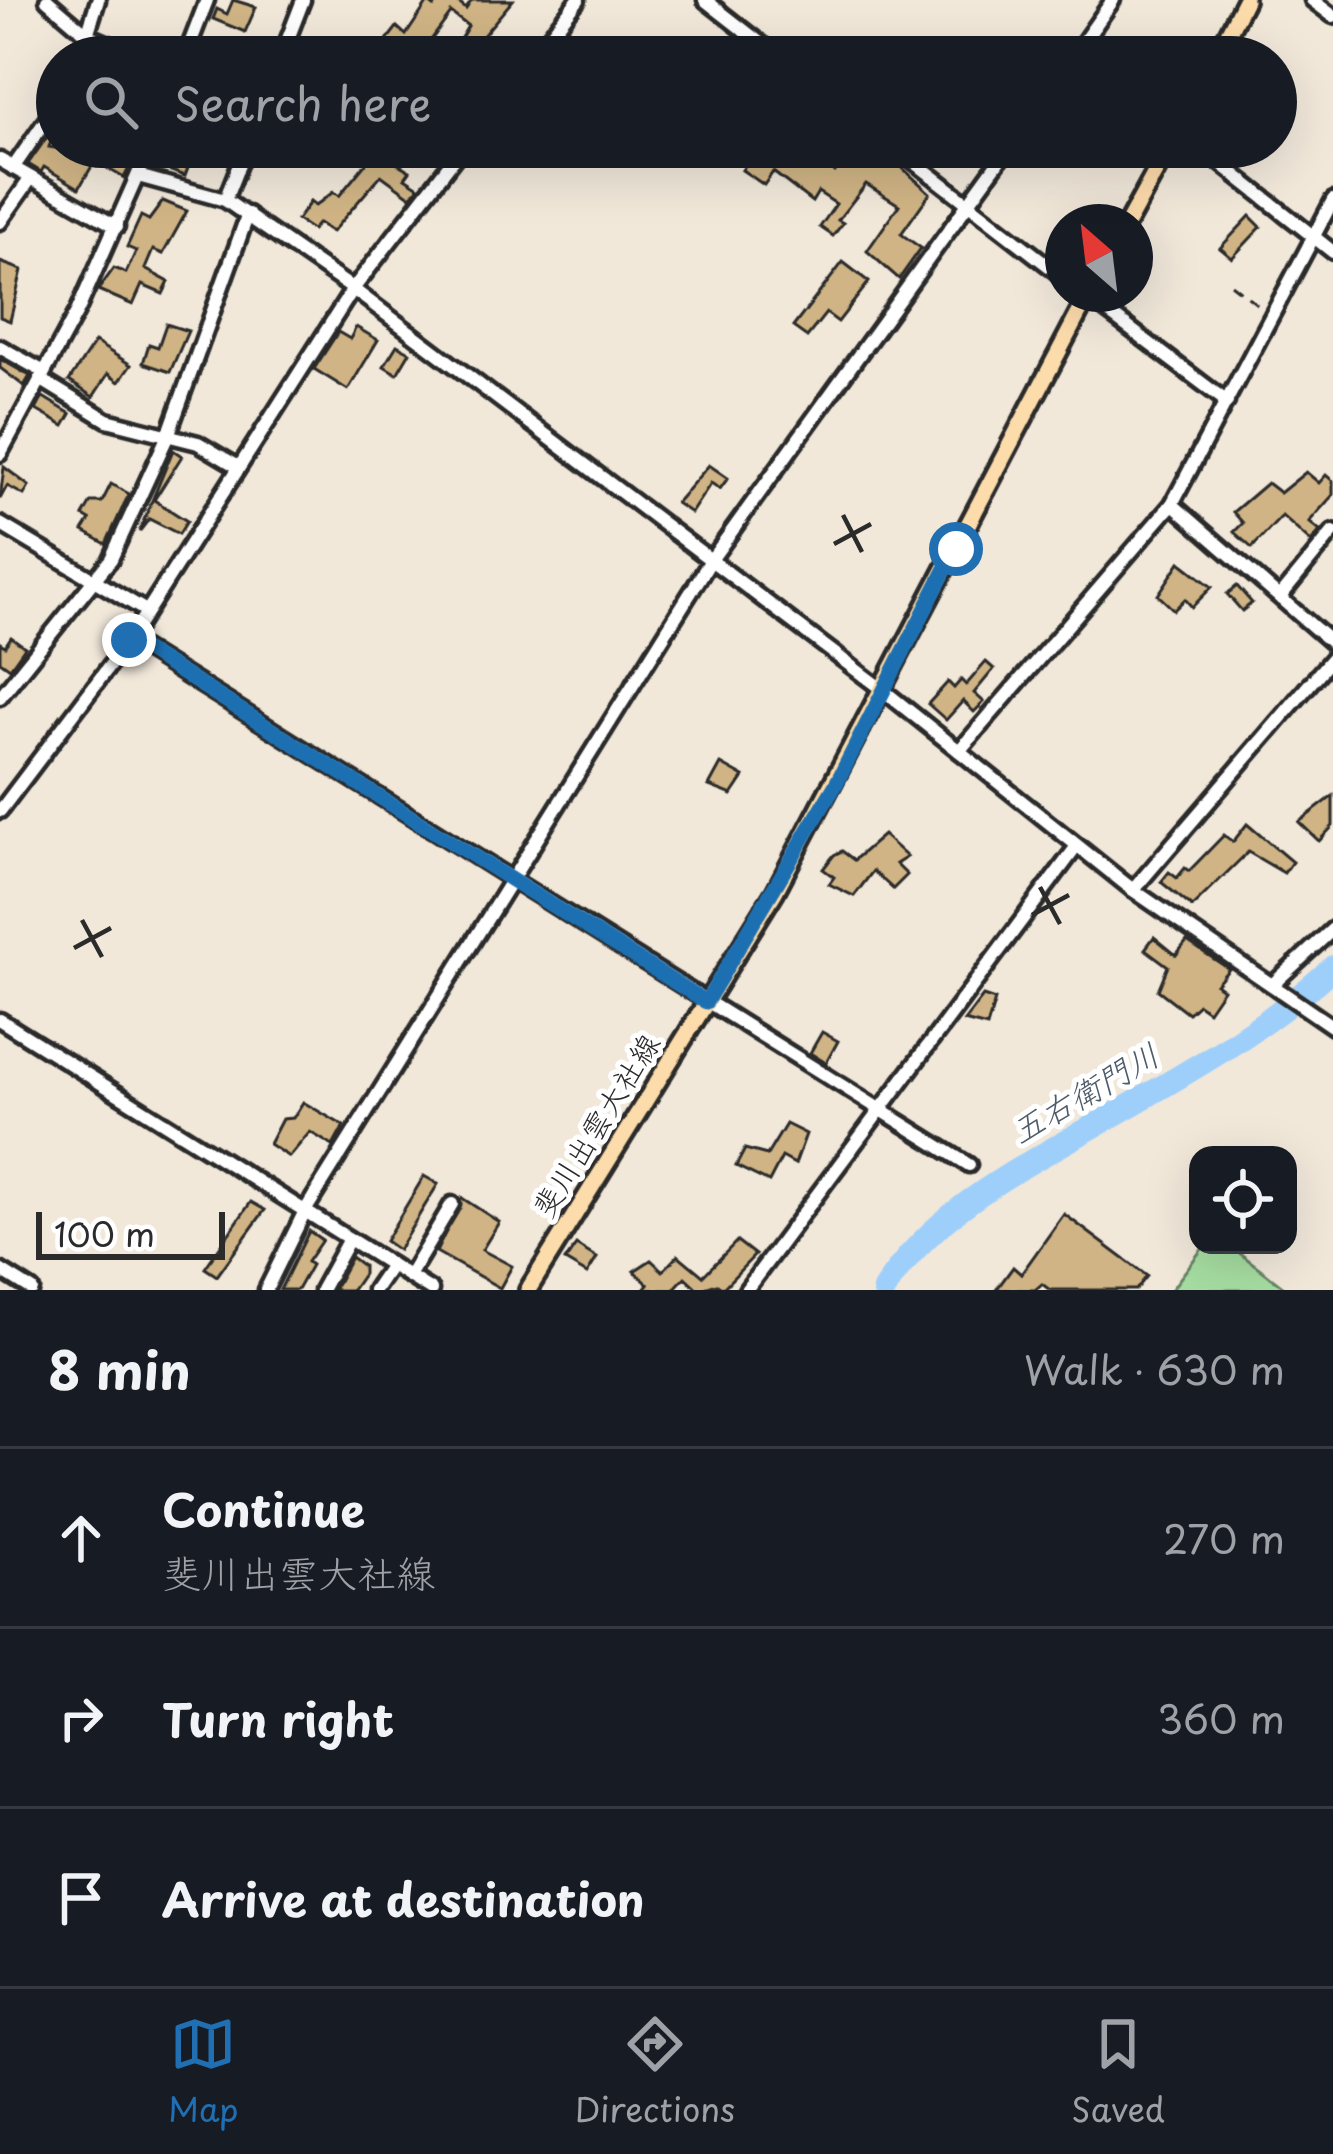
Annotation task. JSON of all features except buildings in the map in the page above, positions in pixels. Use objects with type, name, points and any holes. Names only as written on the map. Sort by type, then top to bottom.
[{"type":"main road","points":[[1227,36],[1245,0]]},
{"type":"main road","points":[[1138,204],[1158,168]]},
{"type":"main road","name":"斐川出雲大社線","points":[[528,1290],[775,892],[884,692],[1078,312]]},
{"type":"street","points":[[46,0],[88,35],[98,0]]},
{"type":"street","points":[[193,36],[206,0]]},
{"type":"street","points":[[289,36],[304,0]]},
{"type":"street","points":[[550,36],[578,0]]},
{"type":"street","points":[[705,0],[751,36]]},
{"type":"street","points":[[1088,36],[1114,0]]},
{"type":"street","points":[[1312,0],[1333,16]]},
{"type":"street","points":[[14,168],[36,135]]},
{"type":"street","points":[[0,160],[117,227]]},
{"type":"street","points":[[0,454],[117,227],[141,168]]},
{"type":"street","points":[[225,200],[238,168]]},
{"type":"street","points":[[1,807],[129,640],[235,465],[353,289],[447,168]]},
{"type":"street","points":[[922,168],[1045,264]]},
{"type":"street","points":[[266,1290],[304,1211],[711,560],[994,168]]},
{"type":"street","points":[[1227,168],[1333,252]]},
{"type":"street","points":[[138,176],[225,200],[248,214],[884,692],[1133,890],[1329,1023]]},
{"type":"street","points":[[0,222],[31,178]]},
{"type":"street","points":[[959,751],[1172,504],[1333,200]]},
{"type":"street","points":[[0,697],[111,559],[169,434],[248,214]]},
{"type":"street","points":[[1109,312],[1226,402]]},
{"type":"street","points":[[0,347],[107,420],[198,442],[235,465]]},
{"type":"street","points":[[1172,504],[1333,644]]},
{"type":"street","points":[[0,524],[146,611]]},
{"type":"street","points":[[1280,597],[1333,532]]},
{"type":"street","points":[[129,640],[512,884],[969,1165]]},
{"type":"street","points":[[1133,890],[1333,657]]},
{"type":"street","points":[[746,1290],[1077,846]]},
{"type":"street","points":[[1273,984],[1333,929]]},
{"type":"street","points":[[0,1020],[431,1290]]},
{"type":"street","points":[[409,1276],[452,1204]]},
{"type":"street","points":[[321,1290],[349,1239]]},
{"type":"street","points":[[374,1290],[391,1264]]},
{"type":"street","points":[[0,1270],[23,1288]]},
{"type":"path","points":[[1231,284],[1272,316]]},
{"type":"green space","points":[[1198,1254],[1241,1254],[1288,1290],[1171,1290]]},
{"type":"waterway","name":"五右衛門川","points":[[884,1290],[926,1238],[978,1195],[1218,1053],[1278,1013],[1333,967]]},
{"type":"route","points":[[129,640],[706,1002],[836,784],[956,549]]}]
